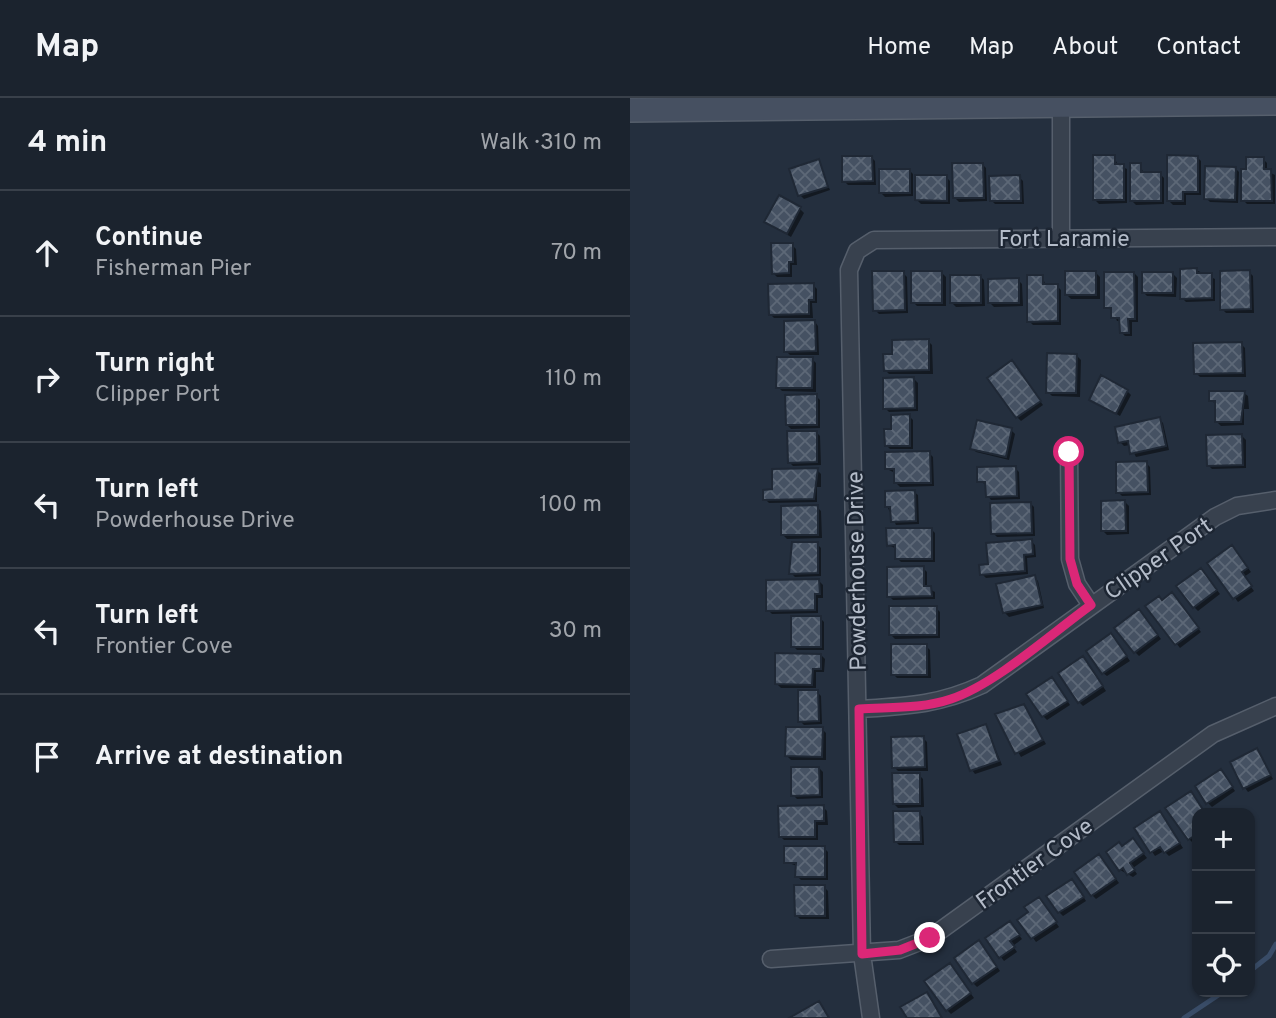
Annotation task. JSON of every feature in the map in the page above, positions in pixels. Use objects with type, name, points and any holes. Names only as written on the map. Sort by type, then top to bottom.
[{"type":"main road","points":[[630,110],[927,101],[1061,104],[1276,103]]},
{"type":"street","points":[[1060,238],[1061,104]]},
{"type":"street","name":"Fort Laramie","points":[[857,251],[874,240],[1276,237]]},
{"type":"street","name":"Powderhouse Drive","points":[[857,251],[849,270],[862,954],[871,1018]]},
{"type":"street","points":[[1069,452],[1070,559],[1077,584],[1091,605]]},
{"type":"street","name":"Clipper Port","points":[[859,709],[922,705],[951,699],[982,685],[1215,517],[1237,506],[1276,500]]},
{"type":"street","name":"Frontier Cove","points":[[771,958],[900,950],[930,938],[1213,734],[1276,706]]},
{"type":"building","points":[[1093,155],[1115,155],[1115,164],[1124,164],[1124,200],[1093,200]]},
{"type":"building","points":[[1167,155],[1198,156],[1198,192],[1183,192],[1183,201],[1167,201]]},
{"type":"building","points":[[842,156],[872,156],[873,181],[842,182]]},
{"type":"building","points":[[1246,157],[1264,157],[1264,169],[1271,169],[1272,201],[1241,201],[1241,169],[1246,169]]},
{"type":"building","points":[[819,159],[828,187],[798,196],[789,169]]},
{"type":"building","points":[[952,163],[983,163],[984,198],[953,198]]},
{"type":"building","points":[[1130,163],[1141,163],[1141,172],[1161,172],[1161,201],[1130,201]]},
{"type":"building","points":[[1205,166],[1236,167],[1235,200],[1204,199]]},
{"type":"building","points":[[879,169],[910,169],[910,193],[879,193]]},
{"type":"building","points":[[915,175],[947,175],[947,201],[915,200]]},
{"type":"building","points":[[1020,175],[1021,201],[990,201],[989,176]]},
{"type":"building","points":[[779,195],[801,207],[787,234],[764,222]]},
{"type":"building","points":[[771,243],[793,243],[793,262],[789,262],[789,273],[772,274]]},
{"type":"building","points":[[1197,268],[1197,273],[1212,273],[1212,298],[1180,299],[1180,269]]},
{"type":"building","points":[[1250,270],[1251,309],[1220,310],[1220,271]]},
{"type":"building","points":[[872,271],[904,271],[905,310],[873,311]]},
{"type":"building","points":[[911,271],[942,271],[942,303],[911,303]]},
{"type":"building","points":[[1065,271],[1096,271],[1096,295],[1065,295]]},
{"type":"building","points":[[1104,272],[1134,272],[1135,319],[1128,319],[1129,333],[1120,333],[1119,318],[1111,318],[1111,308],[1104,308]]},
{"type":"building","points":[[1142,272],[1173,272],[1173,293],[1142,293]]},
{"type":"building","points":[[950,275],[981,275],[981,303],[950,303]]},
{"type":"building","points":[[1027,275],[1043,275],[1043,284],[1058,284],[1058,321],[1027,322]]},
{"type":"building","points":[[1019,278],[1019,303],[988,303],[988,279]]},
{"type":"building","points":[[814,283],[814,300],[809,300],[809,314],[769,315],[768,284]]},
{"type":"building","points":[[815,320],[816,351],[784,352],[784,321]]},
{"type":"building","points":[[929,339],[929,370],[884,371],[883,354],[892,354],[892,340]]},
{"type":"building","points":[[1242,342],[1243,373],[1194,374],[1193,343]]},
{"type":"building","points":[[1047,353],[1077,354],[1076,393],[1046,393]]},
{"type":"building","points":[[777,357],[813,357],[812,388],[776,388]]},
{"type":"building","points":[[1012,360],[1041,401],[1016,418],[987,378]]},
{"type":"building","points":[[1101,375],[1128,390],[1116,414],[1089,400]]},
{"type":"building","points":[[914,377],[915,408],[883,409],[883,378]]},
{"type":"building","points":[[1209,391],[1245,391],[1241,422],[1215,422],[1215,401],[1209,401]]},
{"type":"building","points":[[817,394],[817,425],[786,425],[785,395]]},
{"type":"building","points":[[910,414],[910,446],[885,446],[884,429],[891,429],[891,415]]},
{"type":"building","points":[[1160,417],[1166,446],[1130,454],[1128,441],[1118,443],[1115,427]]},
{"type":"building","points":[[977,420],[1012,428],[1006,457],[970,449]]},
{"type":"building","points":[[787,431],[817,431],[817,462],[788,463]]},
{"type":"building","points":[[1242,434],[1243,465],[1207,466],[1206,435]]},
{"type":"building","points":[[930,451],[931,483],[894,483],[894,469],[885,469],[885,452]]},
{"type":"building","points":[[1147,461],[1148,492],[1116,493],[1116,462]]},
{"type":"building","points":[[1016,466],[1017,496],[986,497],[985,482],[977,482],[977,467]]},
{"type":"building","points":[[818,468],[814,499],[763,500],[763,490],[772,489],[772,469]]},
{"type":"building","points":[[915,490],[916,521],[891,522],[890,507],[885,507],[885,491]]},
{"type":"building","points":[[1125,500],[1126,531],[1101,531],[1101,501]]},
{"type":"building","points":[[1031,502],[1032,533],[991,534],[990,503]]},
{"type":"building","points":[[818,505],[818,535],[781,535],[781,506]]},
{"type":"building","points":[[886,528],[932,528],[932,559],[895,559],[895,545],[887,546]]},
{"type":"building","points":[[1032,539],[1033,554],[1024,555],[1025,571],[980,575],[979,565],[988,564],[986,543]]},
{"type":"building","points":[[792,542],[818,542],[818,573],[789,574]]},
{"type":"building","points":[[1232,545],[1248,568],[1242,572],[1252,586],[1233,599],[1207,563]]},
{"type":"building","points":[[924,566],[924,586],[931,586],[932,596],[887,597],[887,567]]},
{"type":"building","points":[[1201,568],[1217,590],[1193,608],[1176,586]]},
{"type":"building","points":[[1035,575],[1042,605],[1003,613],[996,584]]},
{"type":"building","points":[[819,579],[820,594],[815,594],[815,610],[766,611],[766,580]]},
{"type":"building","points":[[1172,592],[1199,628],[1175,645],[1145,606],[1159,596],[1162,600]]},
{"type":"building","points":[[889,606],[937,606],[937,635],[889,635]]},
{"type":"building","points":[[1139,609],[1158,635],[1134,653],[1114,628]]},
{"type":"building","points":[[791,616],[821,616],[821,647],[791,647]]},
{"type":"building","points":[[1111,633],[1127,656],[1102,674],[1086,651]]},
{"type":"building","points":[[891,644],[927,644],[927,675],[891,675]]},
{"type":"building","points":[[775,653],[821,654],[821,669],[813,669],[812,685],[775,684]]},
{"type":"building","points":[[1083,656],[1103,686],[1078,703],[1058,673]]},
{"type":"building","points":[[1052,677],[1068,701],[1042,717],[1026,694]]},
{"type":"building","points":[[798,690],[818,690],[819,721],[798,722]]},
{"type":"building","points":[[1024,704],[1043,740],[1015,754],[995,714]]},
{"type":"building","points":[[986,724],[999,761],[970,771],[957,734]]},
{"type":"building","points":[[786,727],[823,727],[822,757],[785,756]]},
{"type":"building","points":[[924,736],[925,767],[892,768],[891,737]]},
{"type":"building","points":[[1257,748],[1271,775],[1243,789],[1230,762]]},
{"type":"building","points":[[791,767],[819,767],[820,795],[791,796]]},
{"type":"building","points":[[1221,769],[1233,787],[1206,804],[1195,786]]},
{"type":"building","points":[[892,773],[920,773],[920,804],[893,804]]},
{"type":"building","points":[[1191,791],[1202,808],[1192,808],[1192,837],[1188,840],[1165,808]]},
{"type":"building","points":[[824,805],[824,821],[815,821],[815,837],[779,837],[778,806]]},
{"type":"building","points":[[893,811],[920,811],[921,842],[894,842]]},
{"type":"building","points":[[1160,811],[1180,843],[1164,853],[1160,847],[1150,853],[1134,828]]},
{"type":"building","points":[[1133,838],[1144,853],[1130,863],[1135,870],[1127,875],[1123,868],[1119,871],[1106,852],[1119,842],[1122,846]]},
{"type":"building","points":[[784,846],[825,846],[825,877],[795,877],[796,863],[784,863]]},
{"type":"building","points":[[1099,854],[1116,879],[1091,896],[1074,872]]},
{"type":"building","points":[[1072,879],[1084,897],[1058,913],[1046,896]]},
{"type":"building","points":[[794,885],[825,885],[825,916],[795,916]]},
{"type":"building","points":[[1039,897],[1057,922],[1031,939],[1017,920],[1028,912],[1024,907]]},
{"type":"building","points":[[1010,921],[1020,935],[1010,941],[1015,947],[999,958],[985,938]]},
{"type":"building","points":[[979,940],[997,967],[972,984],[954,958]]},
{"type":"building","points":[[950,963],[971,993],[946,1011],[924,981]]},
{"type":"building","points":[[927,992],[942,1018],[907,1018],[900,1007]]},
{"type":"building","points":[[819,1001],[829,1018],[789,1018]]},
{"type":"waterway","points":[[1255,967],[1269,956],[1276,944]]},
{"type":"waterway","points":[[1184,1018],[1216,997]]},
{"type":"route","points":[[930,938],[900,950],[862,954],[859,709],[922,705],[951,699],[982,685],[1091,605],[1077,584],[1070,559],[1069,452]]}]
